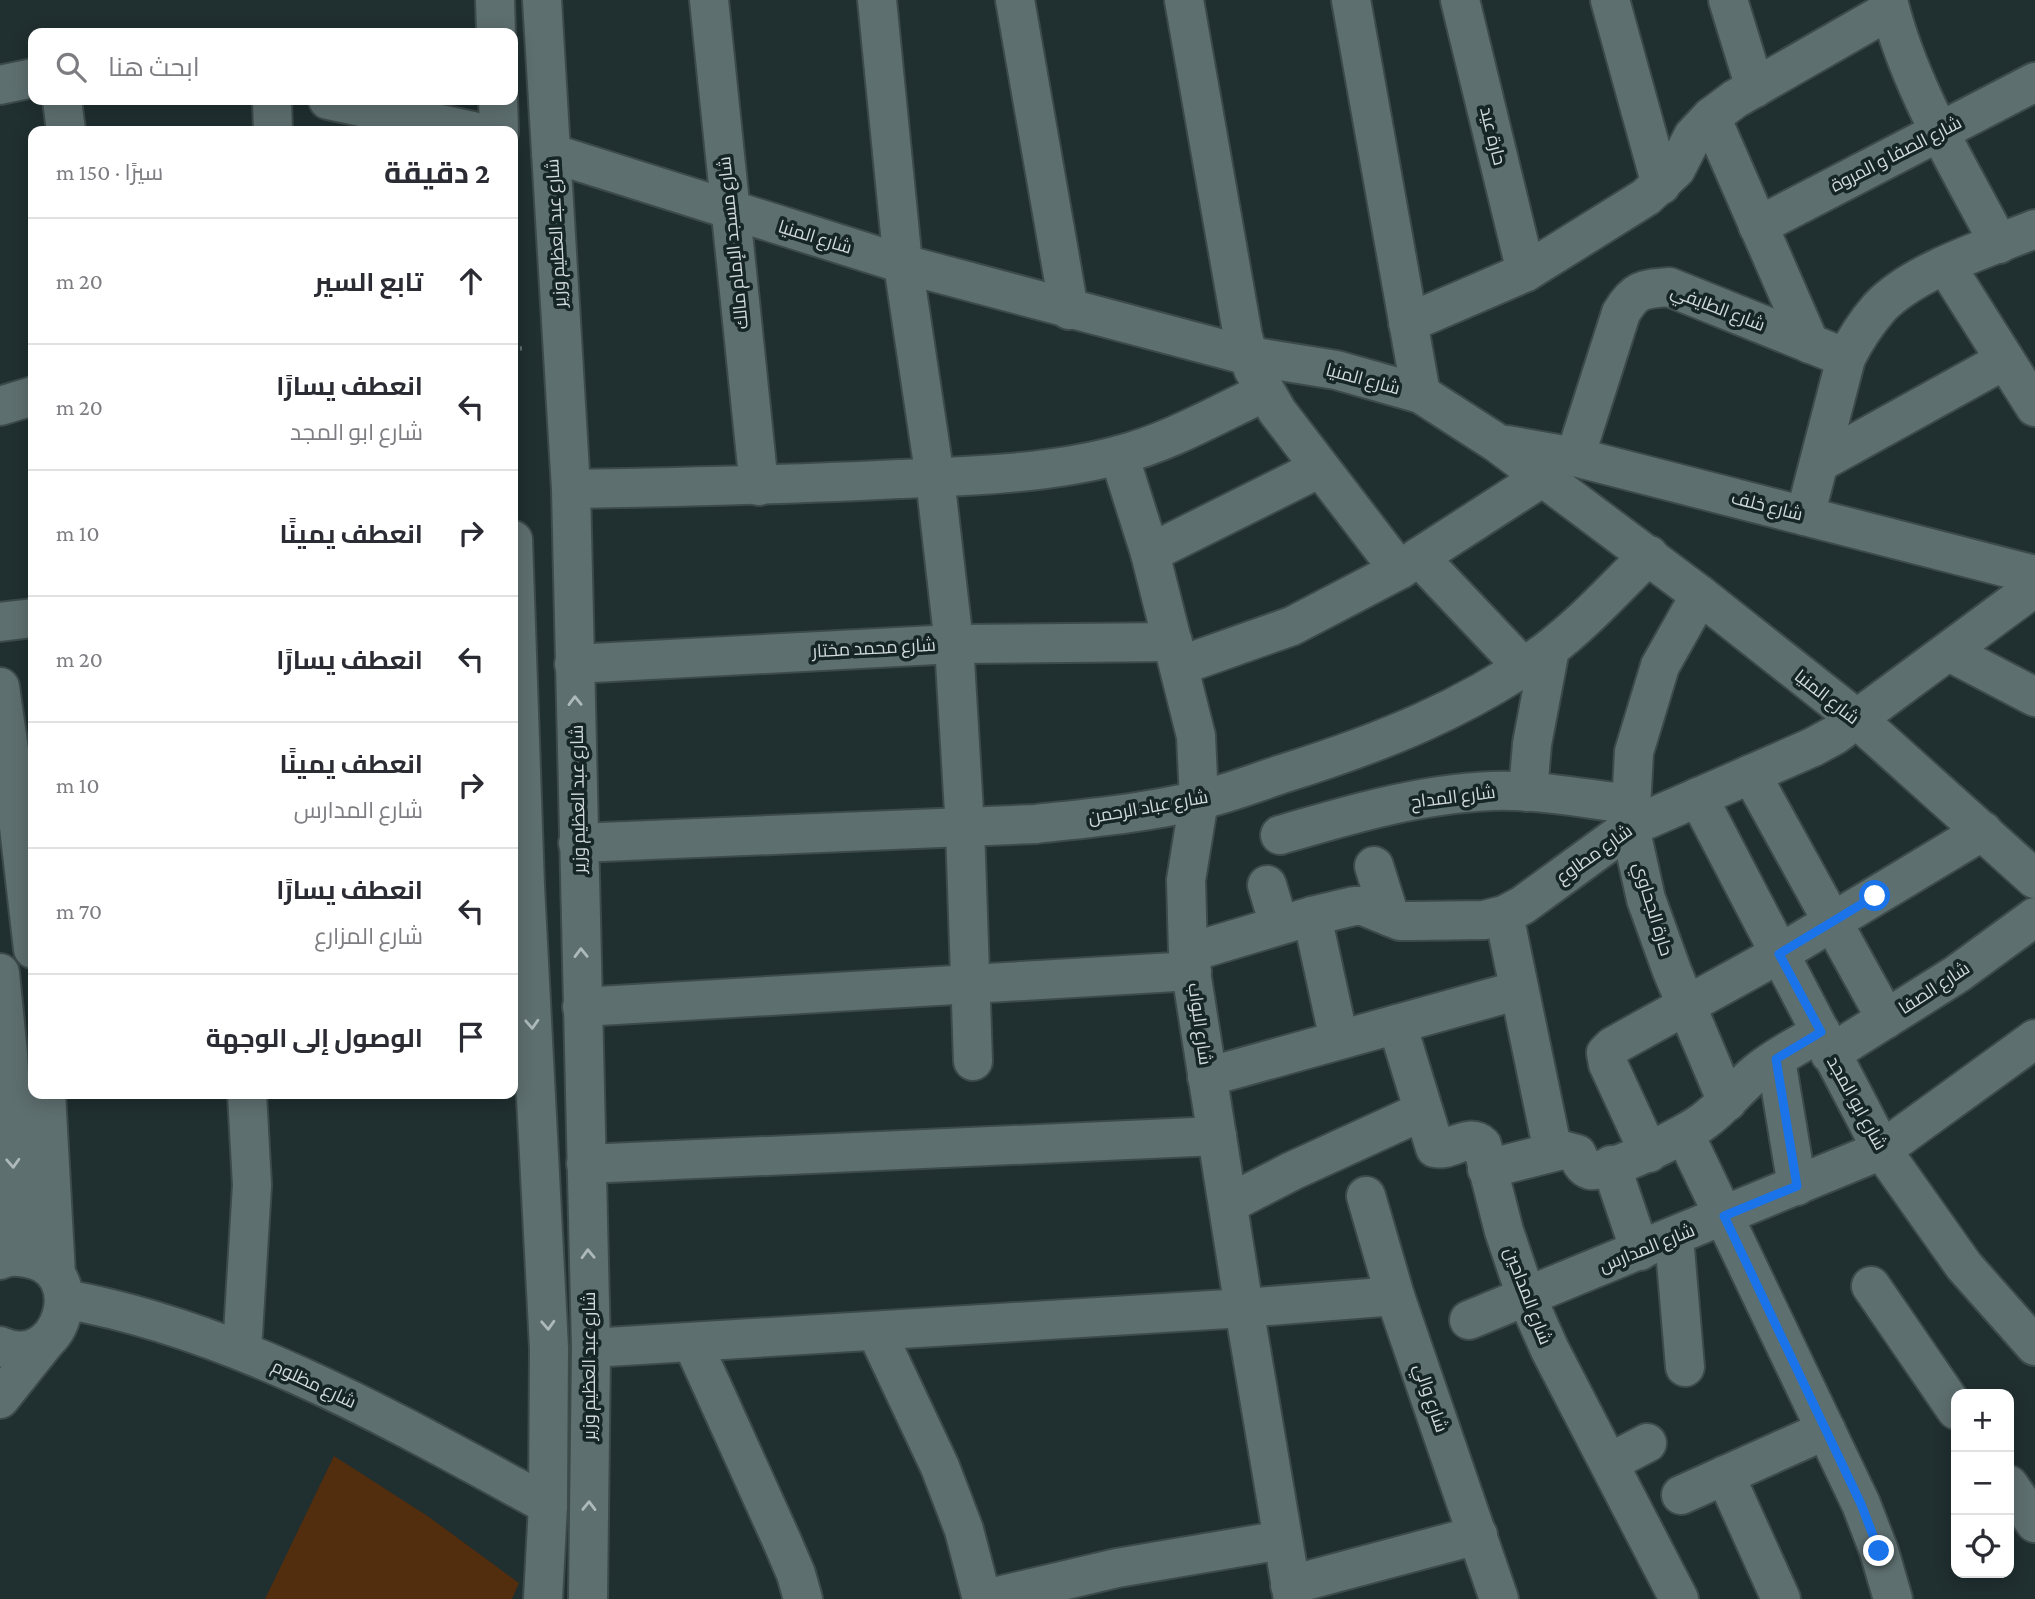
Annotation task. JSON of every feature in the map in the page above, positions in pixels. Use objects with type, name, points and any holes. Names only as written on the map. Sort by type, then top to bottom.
[{"type":"street","points":[[495,0],[496,28]]},
{"type":"street","name":"شارع عبد العظيم وزير","points":[[542,0],[571,489],[591,1348],[588,1599]]},
{"type":"street","name":"شارع مسجد الإمام مالك","points":[[709,0],[759,486]]},
{"type":"street","points":[[877,0],[903,264],[935,478],[954,644],[965,829],[973,1061]]},
{"type":"street","points":[[1015,0],[1069,310]]},
{"type":"street","points":[[1184,0],[1243,337],[1249,356],[1265,392],[1321,468],[1409,563],[1536,658],[1528,792]]},
{"type":"street","points":[[1351,0],[1421,394]]},
{"type":"street","name":"حارة عيد","points":[[1460,0],[1526,272]]},
{"type":"street","points":[[1610,0],[1661,185]]},
{"type":"street","points":[[1728,0],[1755,88]]},
{"type":"street","points":[[1408,323],[1526,272],[1646,197],[1676,169],[1693,136],[1711,117],[1735,99],[1889,5],[1903,50],[1999,244]]},
{"type":"street","points":[[0,85],[28,79]]},
{"type":"street","name":"شارع الصفا و المروة","points":[[1758,226],[2035,82]]},
{"type":"street","points":[[63,105],[65,126]]},
{"type":"street","points":[[272,105],[273,126]]},
{"type":"street","points":[[351,105],[450,126]]},
{"type":"street","points":[[498,105],[499,126]]},
{"type":"street","points":[[1711,117],[1810,344]]},
{"type":"street","name":"شارع المنيا","points":[[551,153],[903,264],[1069,310],[1249,356],[1336,370],[1421,394],[1497,443],[1649,555],[1857,719],[2035,879]]},
{"type":"street","points":[[1805,516],[1846,358],[1857,337],[1881,306],[1911,282],[2035,229]]},
{"type":"street","points":[[1946,266],[2035,407]]},
{"type":"street","name":"شارع الطايفي","points":[[1575,457],[1621,313],[1630,298],[1648,289],[1669,287],[1846,358]]},
{"type":"street","points":[[1819,463],[2005,360]]},
{"type":"street","points":[[571,489],[759,486],[935,478],[1042,469],[1119,455],[1161,440],[1265,392]]},
{"type":"street","points":[[0,406],[28,398]]},
{"type":"street","name":"شارع خلف","points":[[1497,443],[1575,457],[2029,571]]},
{"type":"street","name":"شارع البواب","points":[[1119,455],[1150,553],[1196,736],[1199,800],[1186,880],[1190,962],[1291,1592]]},
{"type":"street","points":[[1150,553],[1321,468]]},
{"type":"street","name":"شارع محمد مختار","points":[[574,664],[954,644],[1176,654],[1292,626],[1409,563],[1543,477]]},
{"type":"street","name":"شارع عباد الرحمن","points":[[579,843],[965,829],[1109,816],[1199,800],[1350,752],[1408,730],[1464,703],[1536,658],[1577,626],[1649,555]]},
{"type":"street","name":"شارع مطاوع","points":[[582,1007],[971,984],[1190,962],[1296,921],[1363,906],[1390,917],[1412,921],[1484,920],[1504,915],[1523,905],[1630,816],[1698,797],[1813,747],[1857,719],[1949,652],[2029,571]]},
{"type":"street","name":"حارة الجحاوي","points":[[1700,595],[1660,666],[1634,752],[1630,816],[1646,899],[1686,1006],[1727,1102]]},
{"type":"street","points":[[0,622],[28,619]]},
{"type":"street","points":[[1949,652],[2035,697]]},
{"type":"street","points":[[0,687],[24,792],[28,862]]},
{"type":"street","points":[[518,759],[522,796],[521,908],[549,1348],[548,1505],[543,1599]]},
{"type":"street","points":[[1751,774],[1886,1019]]},
{"type":"street","name":"شارع المداح","points":[[1280,835],[1352,814],[1420,799],[1490,791],[1528,792],[1630,816]]},
{"type":"street","points":[[522,796],[554,806],[578,802]]},
{"type":"street","name":"شارع ابو المجد","points":[[1698,797],[1882,1150],[1964,1266],[2035,1346]]},
{"type":"street","points":[[1648,1153],[1608,1064],[1606,1053],[1613,1046],[1779,954],[1983,831]]},
{"type":"street","points":[[1374,866],[1390,917]]},
{"type":"street","points":[[521,908],[546,878],[580,884]]},
{"type":"street","points":[[1267,884],[1296,921],[1339,1040]]},
{"type":"street","points":[[1504,915],[1553,1152]]},
{"type":"street","name":"شارع الصفا","points":[[1611,1166],[1648,1153],[1685,1135],[1707,1120],[1757,1072],[1776,1059],[1886,1019],[1957,974],[2035,917]]},
{"type":"street","points":[[0,973],[8,1054],[9,1258],[35,1259],[47,1265],[60,1287]]},
{"type":"street","points":[[1207,1077],[1519,990]]},
{"type":"street","name":"شارع المداحين","points":[[1397,1024],[1435,1149],[1475,1140],[1482,1145],[1504,1231],[1526,1296],[1550,1350],[1679,1599]]},
{"type":"street","name":"شارع المدارس","points":[[1469,1320],[1882,1150],[2035,1039]]},
{"type":"street","points":[[1776,1059],[1797,1186]]},
{"type":"street","points":[[0,1399],[57,1329],[63,1315],[46,1099]]},
{"type":"street","points":[[242,1351],[252,1185],[247,1099]]},
{"type":"street","points":[[1228,1204],[1423,1111]]},
{"type":"street","points":[[1685,1135],[1871,1527],[1893,1599]]},
{"type":"street","points":[[586,1164],[1217,1136]]},
{"type":"street","points":[[1487,1169],[1553,1152],[1572,1151],[1589,1170],[1611,1166],[1657,1244],[1685,1367]]},
{"type":"street","name":"شارع والي","points":[[1366,1196],[1395,1296],[1499,1599]]},
{"type":"street","points":[[1871,1286],[1951,1403]]},
{"type":"street","name":"شارع مظلوم","points":[[60,1287],[109,1307],[242,1351],[406,1427],[548,1505]]},
{"type":"street","points":[[591,1348],[1244,1308],[1395,1296]]},
{"type":"street","points":[[876,1331],[940,1467],[964,1530],[984,1599],[1119,1583],[1282,1540]]},
{"type":"street","points":[[0,1346],[20,1350],[47,1340]]},
{"type":"street","points":[[692,1342],[781,1539],[803,1599]]},
{"type":"street","points":[[1681,1495],[1826,1430]]},
{"type":"street","points":[[1609,1463],[1647,1443]]},
{"type":"street","points":[[1725,1475],[1781,1599]]},
{"type":"street","points":[[2014,1492],[2035,1523]]},
{"type":"street","points":[[1291,1592],[1478,1535]]},
{"type":"street","points":[[546,1546],[566,1558],[588,1555]]},
{"type":"shaded area","points":[[334,1456],[429,1517],[519,1583],[512,1599],[265,1599]]},
{"type":"route","points":[[1875,896],[1779,954],[1821,1032],[1776,1059],[1797,1186],[1724,1216],[1861,1504],[1879,1551]]}]
